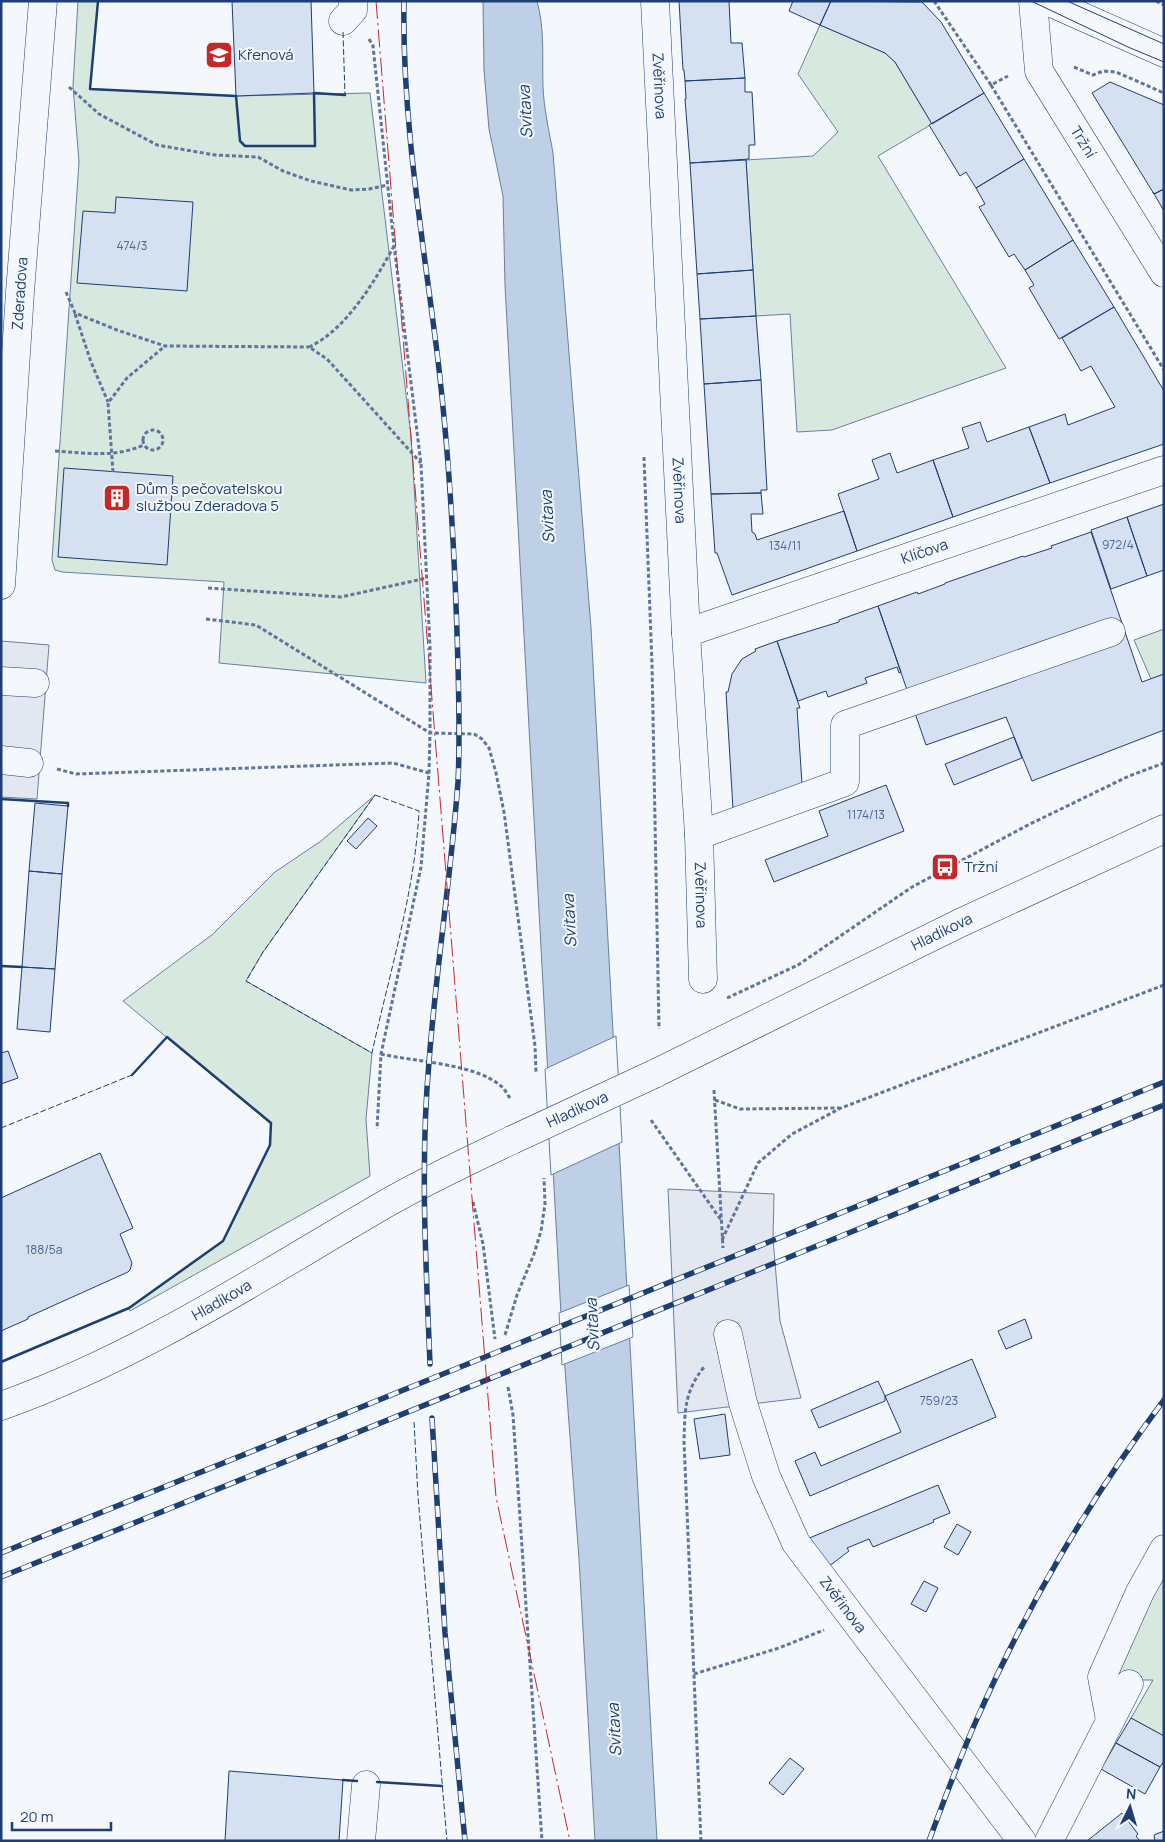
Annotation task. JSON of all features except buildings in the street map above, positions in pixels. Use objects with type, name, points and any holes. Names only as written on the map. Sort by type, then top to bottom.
[{"type":"street","name":"Zderadova","points":[[1,585],[20,292],[43,1]]},
{"type":"street","name":"Zvěřinova","points":[[655,1],[686,634],[699,835],[703,979]]},
{"type":"street","name":"Tržní","points":[[1034,1],[1039,71],[1164,274]]},
{"type":"street","points":[[1047,1],[1164,53]]},
{"type":"street","name":"Klíčova","points":[[686,634],[1164,470]]},
{"type":"street","points":[[699,835],[845,782],[845,725],[1111,632]]},
{"type":"street","points":[[1,681],[35,683]]},
{"type":"street","points":[[1,760],[29,763]]},
{"type":"street","name":"Hladíkova","points":[[1,1406],[59,1383],[153,1339],[247,1287],[424,1182],[654,1074],[960,923],[1164,829]]},
{"type":"street","name":"Zvěřinova","points":[[728,1334],[743,1403],[766,1476],[796,1543],[1022,1841]]},
{"type":"street","points":[[1110,1720],[1102,1677],[1140,1592],[1164,1550]]},
{"type":"street","points":[[1049,1841],[1129,1684]]},
{"type":"street","points":[[362,1841],[366,1785]]},
{"type":"path","points":[[1156,1],[1164,5]]},
{"type":"path","points":[[350,11],[373,46],[394,245],[421,464],[430,647],[429,773],[422,867],[381,1054],[377,1129]]},
{"type":"path","points":[[991,84],[1164,370]]},
{"type":"path","points":[[69,87],[99,114],[157,145],[215,155],[258,158],[283,171],[311,181],[351,190],[388,185]]},
{"type":"path","points":[[75,313],[165,346],[309,347],[323,341],[351,311],[379,273],[394,245]]},
{"type":"path","points":[[66,292],[91,362],[108,402],[113,472]]},
{"type":"path","points":[[108,402],[127,378],[165,346]]},
{"type":"path","points":[[309,347],[327,359],[421,464]]},
{"type":"path","points":[[152,429],[161,433],[164,440],[162,446],[156,450],[149,450],[144,445],[143,437],[147,432],[152,429]]},
{"type":"path","points":[[55,451],[113,454],[129,452],[144,445]]},
{"type":"path","points":[[644,457],[652,664],[659,1028]]},
{"type":"path","points":[[208,588],[341,597],[427,578]]},
{"type":"path","points":[[206,619],[256,625],[430,733],[474,734],[489,748],[504,812],[535,1046],[536,1073]]},
{"type":"path","points":[[29,763],[76,774],[392,763],[429,773]]},
{"type":"path","points":[[721,1001],[798,965],[912,887],[1028,825],[1112,784],[1164,763]]},
{"type":"path","points":[[722,1240],[758,1163],[792,1134],[841,1108],[1164,985]]},
{"type":"path","points":[[381,1054],[448,1065],[490,1078],[502,1087],[510,1098]]},
{"type":"path","points":[[714,1090],[723,1248]]},
{"type":"path","points":[[715,1100],[740,1109],[841,1108]]},
{"type":"path","points":[[651,1120],[721,1222]]},
{"type":"path","points":[[505,1335],[517,1295],[534,1254],[541,1231],[545,1204],[544,1178]]},
{"type":"path","points":[[473,1202],[483,1244],[495,1339]]},
{"type":"path","points":[[701,1841],[684,1441],[685,1411],[692,1381],[728,1334]]},
{"type":"path","points":[[508,1387],[513,1415],[542,1841]]},
{"type":"path","points":[[694,1674],[779,1648],[829,1628],[860,1628]]},
{"type":"shaded area","points":[[78,1],[98,1],[90,89],[236,96],[370,93],[411,436],[426,683],[219,663],[224,582],[55,570],[52,560],[79,162],[73,86]]},
{"type":"shaded area","points":[[820,25],[885,53],[895,62],[932,124],[878,156],[1006,368],[832,430],[797,432],[790,314],[756,316],[746,160],[813,156],[838,132],[798,74]]},
{"type":"shaded area","points":[[1164,629],[1164,674],[1151,679],[1134,640]]},
{"type":"shaded area","points":[[1,641],[49,645],[37,799],[1,797]]},
{"type":"shaded area","points":[[375,795],[263,952],[246,981],[372,1053],[366,1119],[370,1176],[130,1311],[129,1308],[223,1241],[270,1145],[271,1124],[123,1001],[213,934],[275,872],[321,841]]},
{"type":"shaded area","points":[[668,1189],[774,1194],[773,1239],[780,1321],[801,1398],[678,1413]]},
{"type":"shaded area","points":[[1164,1549],[1164,1736],[1131,1718],[1153,1680],[1109,1680]]},
{"type":"water","name":"Svitava","points":[[483,1],[537,1],[541,22],[544,95],[553,153],[591,628],[657,1841],[595,1841],[579,1559],[561,1315],[505,286],[503,196],[489,129],[484,70]]},
{"type":"pier","points":[[616,1036],[622,1142],[551,1175],[545,1069]]},
{"type":"pier","points":[[629,1285],[633,1337],[562,1365],[559,1313]]},
{"type":"tram line","points":[[1031,1],[1164,62]]},
{"type":"tram line","points":[[1067,1],[1164,44]]},
{"type":"railway","points":[[404,1],[404,42],[409,125],[439,371],[451,497],[459,694],[458,782],[426,1100],[424,1176],[430,1364]]},
{"type":"railway","points":[[1,1553],[1164,1082]]},
{"type":"railway","points":[[1,1577],[1164,1105]]},
{"type":"railway","points":[[929,1841],[976,1721],[1016,1637],[1085,1515],[1164,1400]]},
{"type":"railway","points":[[432,1418],[445,1633],[465,1841]]},
{"type":"fence","points":[[343,32],[345,95]]},
{"type":"fence","points":[[375,795],[419,811],[417,841],[407,902],[372,1053],[246,981],[263,952],[375,795]]},
{"type":"fence","points":[[1,1128],[132,1075]]},
{"type":"fence","points":[[414,1422],[418,1496],[447,1841]]},
{"type":"wall","points":[[98,1],[90,89],[236,96],[240,141],[245,146],[315,146],[314,93],[345,95]]},
{"type":"wall","points":[[1,799],[68,803],[68,806]]},
{"type":"wall","points":[[1,966],[22,967]]},
{"type":"wall","points":[[1,1362],[129,1308],[223,1241],[270,1145],[271,1123],[167,1037],[132,1075]]},
{"type":"wall","points":[[343,1780],[357,1781]]},
{"type":"wall","points":[[377,1782],[442,1786]]},
{"type":"power","points":[[376,1],[496,1497],[570,1841]]},
{"type":"place","name":"Křenová","points":[[219,55]]},
{"type":"place","name":"Dům s pečovatelskou službou Zderadova 5","points":[[117,498]]},
{"type":"place","name":"Tržní","points":[[945,867]]}]
